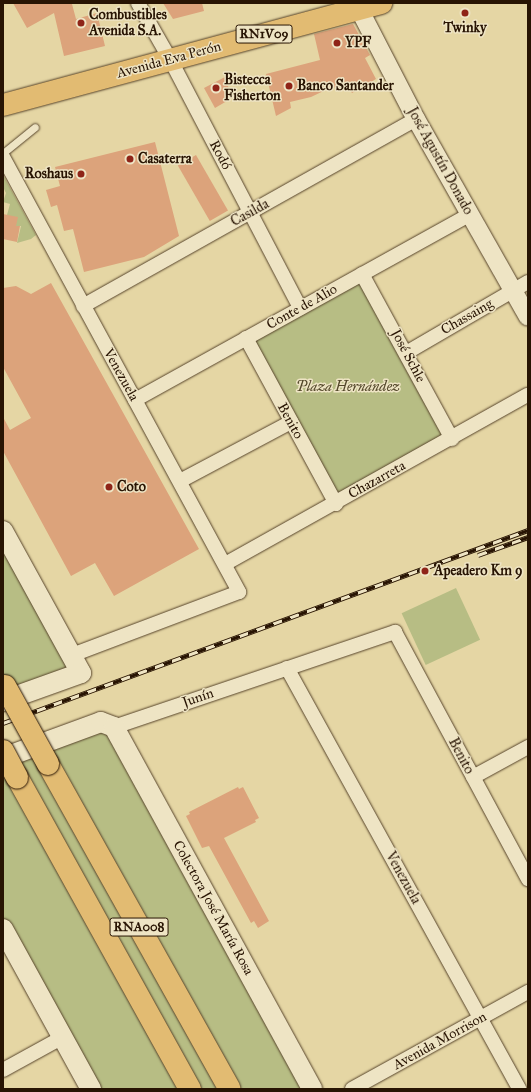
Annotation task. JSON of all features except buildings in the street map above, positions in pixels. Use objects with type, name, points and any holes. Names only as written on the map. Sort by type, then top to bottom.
[{"type":"main road","name":"Avenida Eva Perón","points":[[3,105],[322,3]]},
{"type":"main road","name":"Avenida Eva Perón","points":[[3,89],[166,53],[357,6],[382,3]]},
{"type":"main road","points":[[3,531],[72,654],[81,673],[3,687]]},
{"type":"main road","name":"RNA008","points":[[3,687],[48,764],[230,1089]]},
{"type":"main road","name":"Junín","points":[[3,758],[101,722],[114,727]]},
{"type":"main road","name":"Colectora José María Rosa","points":[[114,727],[312,1089]]},
{"type":"main road","name":"RNA008","points":[[3,751],[190,1089]]},
{"type":"main road","points":[[3,929],[91,1089]]},
{"type":"street","name":"Rodó","points":[[138,3],[166,53],[300,308]]},
{"type":"street","name":"José Agustín Donado","points":[[357,6],[416,119],[469,215],[521,286],[528,317]]},
{"type":"street","name":"Casilda","points":[[83,306],[416,119]]},
{"type":"street","name":"Venezuela","points":[[3,157],[239,592],[72,654]]},
{"type":"street","name":"Conte de Alio","points":[[135,400],[469,215]]},
{"type":"street","name":"José Schle","points":[[362,274],[452,439]]},
{"type":"street","name":"Chassaing","points":[[406,353],[521,286]]},
{"type":"street","name":"Benito","points":[[246,338],[336,504]]},
{"type":"street","name":"Chazarreta","points":[[225,564],[336,504],[528,395]]},
{"type":"street","points":[[180,481],[291,422]]},
{"type":"street","name":"Benito","points":[[395,632],[528,879]]},
{"type":"street","name":"Junín","points":[[114,727],[395,632]]},
{"type":"street","name":"Venezuela","points":[[287,668],[519,1089]]},
{"type":"street","points":[[472,777],[528,747]]},
{"type":"street","name":"Avenida Morrison","points":[[352,1089],[528,992]]},
{"type":"street","points":[[3,1070],[63,1037]]},
{"type":"lane","points":[[3,152],[35,127]]},
{"type":"green space","points":[[3,175],[36,235],[31,239],[17,243],[21,226],[16,226],[7,215],[10,204],[3,202],[6,193],[3,187]]},
{"type":"green space","name":"Plaza Hernández","points":[[362,274],[453,438],[338,502],[247,338]]},
{"type":"green space","points":[[3,531],[81,673],[3,701]]},
{"type":"green space","points":[[456,588],[480,640],[426,665],[402,613]]},
{"type":"green space","points":[[101,722],[312,1089],[91,1089],[3,929],[3,758]]},
{"type":"railway","points":[[3,723],[528,530]]},
{"type":"railway","points":[[478,555],[528,537]]},
{"type":"place","name":"Twinky","points":[[465,13]]},
{"type":"place","name":"Combustibles Avenida S.A.","points":[[81,23]]},
{"type":"place","name":"YPF","points":[[337,43]]},
{"type":"place","name":"Banco Santander","points":[[289,86]]},
{"type":"place","name":"Bistecca Fisherton","points":[[216,88]]},
{"type":"place","name":"Casaterra","points":[[130,159]]},
{"type":"place","name":"Roshaus","points":[[81,174]]},
{"type":"place","name":"Coto","points":[[109,487]]},
{"type":"place","name":"Apeadero Km 9","points":[[425,571]]}]
